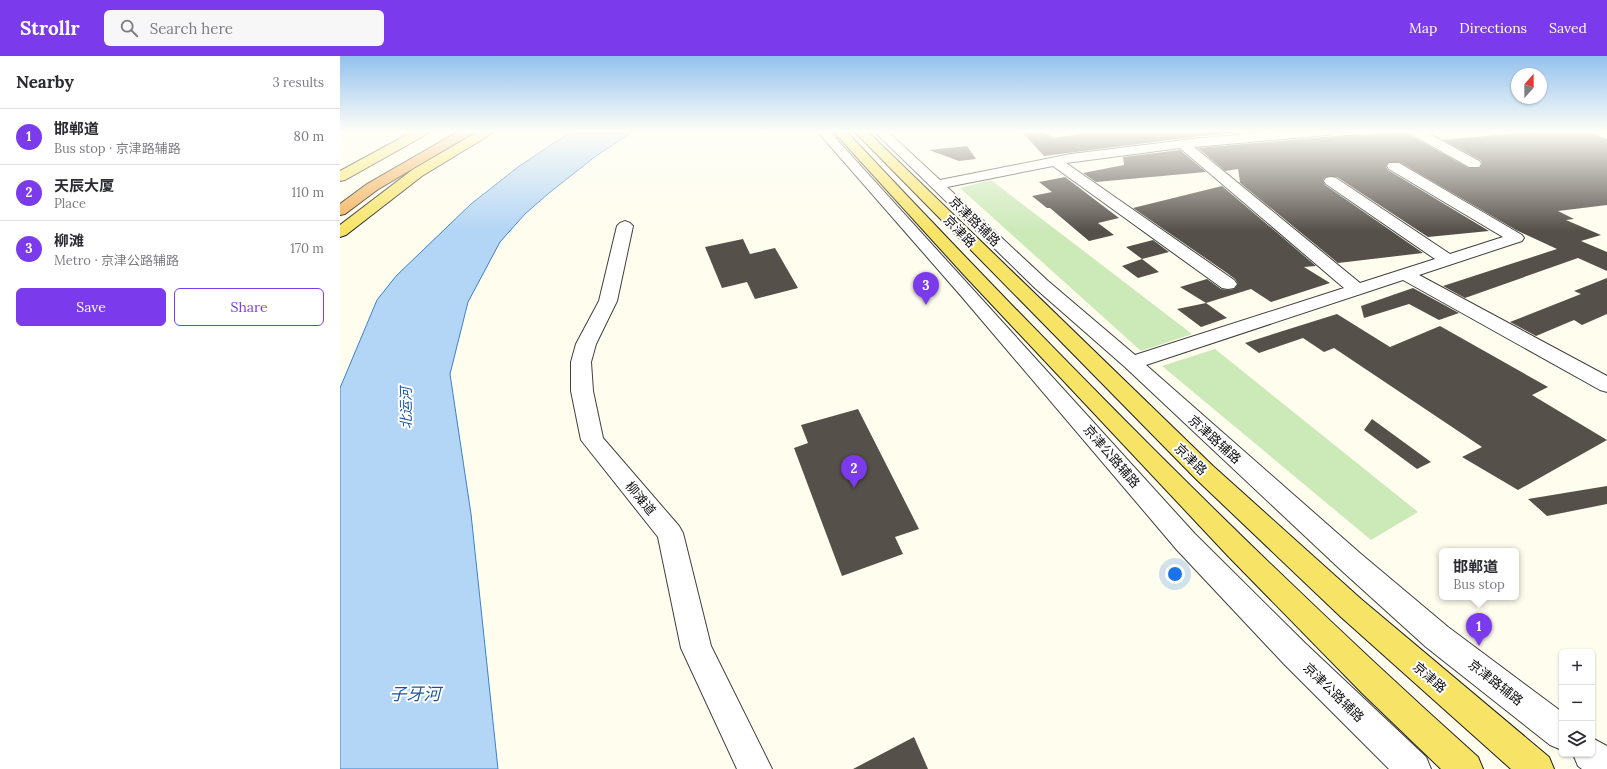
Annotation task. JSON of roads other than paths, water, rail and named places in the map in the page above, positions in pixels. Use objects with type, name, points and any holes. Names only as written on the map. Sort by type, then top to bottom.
[{"type":"highway","points":[[343,183],[380,164]]},
{"type":"highway","points":[[344,208],[399,164]]},
{"type":"main road","points":[[343,183],[380,164]]},
{"type":"main road","points":[[340,232],[418,173],[432,164]]},
{"type":"main road","name":"京津路","points":[[870,164],[931,231],[1175,485],[1320,632],[1394,704],[1466,769]]},
{"type":"main road","name":"京津路","points":[[894,164],[1204,472],[1351,608],[1537,769]]},
{"type":"main road","points":[[344,208],[418,173]]},
{"type":"street","name":"京津公路辅路","points":[[853,164],[974,299],[1186,542],[1296,654],[1414,769]]},
{"type":"street","name":"京津路辅路","points":[[916,164],[1042,285],[1132,364],[1350,562],[1431,632],[1559,731]]},
{"type":"street","points":[[938,185],[1039,164]]},
{"type":"street","points":[[1060,164],[1228,284]]},
{"type":"street","points":[[1213,164],[1356,290]]},
{"type":"street","points":[[1132,364],[1516,238],[1394,166]]},
{"type":"street","points":[[1331,181],[1448,260]]},
{"type":"street","name":"柳滩道","points":[[624,226],[608,301],[586,344],[581,362],[582,391],[592,440],[670,533],[696,648],[755,769]]},
{"type":"street","points":[[1404,274],[1607,385]]},
{"type":"street","points":[[1594,757],[1607,767]]},
{"type":"water","name":"子牙河","points":[[522,164],[585,164],[525,214],[500,242],[468,302],[450,374],[471,514],[498,769],[340,769],[340,388],[377,300],[396,276],[471,204]]},
{"type":"place","name":"柳滩","points":[[926,305]]},
{"type":"place","name":"天辰大厦","points":[[854,488]]},
{"type":"place","name":"邯郸道","points":[[1479,646]]},
{"type":"water label","name":"北运河","points":[[406,408]]}]
